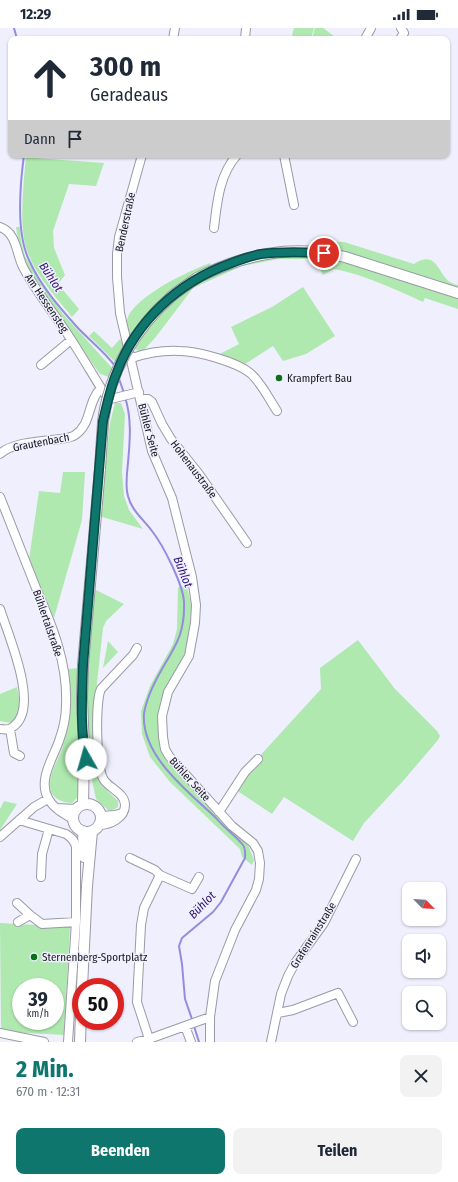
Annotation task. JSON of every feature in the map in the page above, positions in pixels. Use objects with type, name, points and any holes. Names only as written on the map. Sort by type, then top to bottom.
[{"type":"main road","points":[[94,826],[75,824],[81,809],[88,768],[84,750],[82,698],[83,665],[103,421],[107,401],[117,371],[128,347],[138,332],[153,314],[173,295],[197,278],[239,260],[259,255],[284,252],[332,254],[458,293]]},
{"type":"main road","points":[[81,809],[96,807],[87,886],[82,978]]},
{"type":"main road","points":[[80,1030],[80,1042]]},
{"type":"street","name":"Benderstraße","points":[[120,314],[117,277],[119,236],[141,158]]},
{"type":"street","points":[[214,228],[223,180],[228,167],[235,158]]},
{"type":"street","points":[[285,158],[294,205]]},
{"type":"street","name":"Am Hessensteg","points":[[0,227],[5,229],[13,237],[21,263],[28,278],[72,340],[103,391]]},
{"type":"street","name":"Bühler Seite","points":[[120,314],[132,358],[152,450],[172,498],[192,577],[196,605],[195,623],[189,656],[168,692],[162,716],[165,749],[169,756],[232,826],[253,843],[258,851],[260,863],[259,879],[256,890],[224,954],[215,981],[210,1017],[210,1042]]},
{"type":"street","name":"Am Hessensteg","points":[[41,364],[72,340]]},
{"type":"street","points":[[132,358],[145,354],[181,351],[229,362],[252,374],[277,411]]},
{"type":"street","points":[[103,391],[111,399],[125,395],[140,396]]},
{"type":"street","name":"Grautenbach","points":[[0,454],[9,448],[19,445],[73,437],[86,426],[96,392],[103,391]]},
{"type":"street","name":"Hohenaustraße","points":[[140,396],[152,402],[162,424],[171,438],[199,474],[247,544]]},
{"type":"street","name":"Bühlertalstraße","points":[[0,497],[58,643],[63,668],[66,713],[60,740],[45,776],[44,788],[48,799]]},
{"type":"street","points":[[0,610],[20,670],[24,690],[24,710],[22,716],[17,724],[10,729],[0,729]]},
{"type":"street","points":[[94,826],[112,823],[120,818],[125,804],[124,799],[104,781],[100,768],[98,699],[101,689],[133,655],[137,648]]},
{"type":"street","points":[[10,729],[14,753],[20,756]]},
{"type":"street","points":[[219,812],[245,772],[258,759]]},
{"type":"street","points":[[0,837],[34,807],[48,799],[56,808],[81,809]]},
{"type":"street","points":[[19,820],[66,834],[72,838],[76,847],[76,922],[68,1042]]},
{"type":"street","points":[[41,877],[42,854],[49,829]]},
{"type":"street","points":[[130,858],[155,870],[160,875],[192,889],[199,876]]},
{"type":"street","name":"Grafenrainstraße","points":[[271,1042],[281,994],[295,963],[324,923],[356,859]]},
{"type":"street","points":[[149,1039],[137,1002],[141,925],[144,908],[160,875]]},
{"type":"street","points":[[17,903],[42,924],[76,922]]},
{"type":"street","points":[[18,922],[30,915]]},
{"type":"street","points":[[278,1013],[293,1010],[338,993],[353,1022]]},
{"type":"street","points":[[136,1042],[149,1039],[210,1017]]},
{"type":"street","points":[[187,1025],[191,1042]]},
{"type":"street","points":[[0,1033],[44,1042]]},
{"type":"green space","points":[[294,28],[314,28],[312,36],[292,36]]},
{"type":"green space","points":[[315,28],[323,28],[334,36],[313,36]]},
{"type":"green space","points":[[26,158],[104,163],[96,186],[69,184],[53,231],[54,248],[65,275],[58,284],[79,309],[72,317],[43,281],[31,260],[24,239],[22,219]]},
{"type":"green space","points":[[16,227],[20,227],[21,241],[25,256],[39,281],[63,314],[113,369],[109,377],[100,374],[32,276],[22,253]]},
{"type":"green space","points":[[309,240],[344,242],[414,264],[428,259],[437,265],[447,280],[458,285],[458,290],[339,252],[322,242]]},
{"type":"green space","points":[[295,255],[334,259],[362,266],[458,298],[458,309],[425,298],[423,302],[380,283],[346,272],[334,269],[323,275],[315,259],[278,259],[242,266],[193,288],[155,338],[142,352],[135,349],[140,341],[139,340],[162,311],[191,286],[217,272],[260,258]]},
{"type":"green space","points":[[210,263],[211,266],[193,274],[153,308],[140,321],[131,336],[127,326],[127,321],[129,315],[141,301],[167,283]]},
{"type":"green space","points":[[303,287],[335,336],[306,354],[283,361],[273,346],[242,366],[216,356],[239,344],[231,327],[272,307]]},
{"type":"green space","points":[[94,331],[112,348],[120,339],[124,346],[116,363],[89,336]]},
{"type":"green space","points":[[115,403],[121,403],[125,414],[122,472],[124,496],[129,510],[143,529],[99,516],[110,423]]},
{"type":"green space","points":[[63,472],[85,472],[82,520],[54,618],[29,559],[39,491],[60,493]]},
{"type":"green space","points":[[187,586],[191,602],[188,641],[185,654],[179,668],[166,689],[161,701],[158,718],[160,743],[165,759],[248,845],[254,860],[252,865],[242,857],[240,849],[170,782],[150,757],[142,734],[141,711],[150,686],[173,644],[177,629],[178,587]]},
{"type":"green space","points":[[94,589],[124,604],[106,621],[103,628],[96,692],[99,775],[101,785],[118,801],[118,807],[113,810],[108,810],[96,799],[90,771],[87,682]]},
{"type":"green space","points":[[358,640],[395,689],[437,731],[440,736],[403,781],[364,823],[353,841],[284,797],[272,814],[236,790],[245,772],[321,689],[320,668]]},
{"type":"green space","points":[[108,641],[118,652],[103,668]]},
{"type":"green space","points":[[79,668],[77,695],[80,792],[78,797],[72,803],[68,803],[61,801],[52,794],[50,781],[63,746],[67,726],[70,698],[68,669]]},
{"type":"green space","points":[[17,687],[21,710],[11,723],[0,721],[0,694]]},
{"type":"green space","points":[[4,801],[17,804],[0,830],[0,809]]},
{"type":"green space","name":"Sternenberg-Sportplatz","points":[[0,923],[70,927],[64,1035],[7,1032],[1,1029]]},
{"type":"waterway","name":"Bühlot","points":[[14,28],[16,36]]},
{"type":"waterway","name":"Bühlot","points":[[24,158],[20,209],[22,236],[29,260],[44,287],[57,304],[115,366]]},
{"type":"waterway","name":"Bühlot","points":[[118,376],[124,393]]},
{"type":"waterway","name":"Bühlot","points":[[125,397],[129,413],[130,430],[126,480],[128,496],[132,506],[152,531],[167,555],[180,585],[184,602],[183,622],[179,637],[156,680],[147,703],[144,714],[145,729],[150,744],[158,759],[181,785],[237,838],[245,850],[245,858],[221,902],[213,912],[182,938],[179,946],[185,999],[193,1022]]},
{"type":"waterway","name":"Bühlot","points":[[194,1026],[199,1042]]},
{"type":"place","name":"Krampfert Bau","points":[[279,378]]},
{"type":"place","name":"Sternenberg-Sportplatz","points":[[34,957]]},
{"type":"route","points":[[86,759],[84,750],[82,698],[83,665],[103,421],[107,401],[117,371],[128,347],[153,314],[173,295],[197,278],[239,260],[259,255],[284,252],[324,253]]}]
